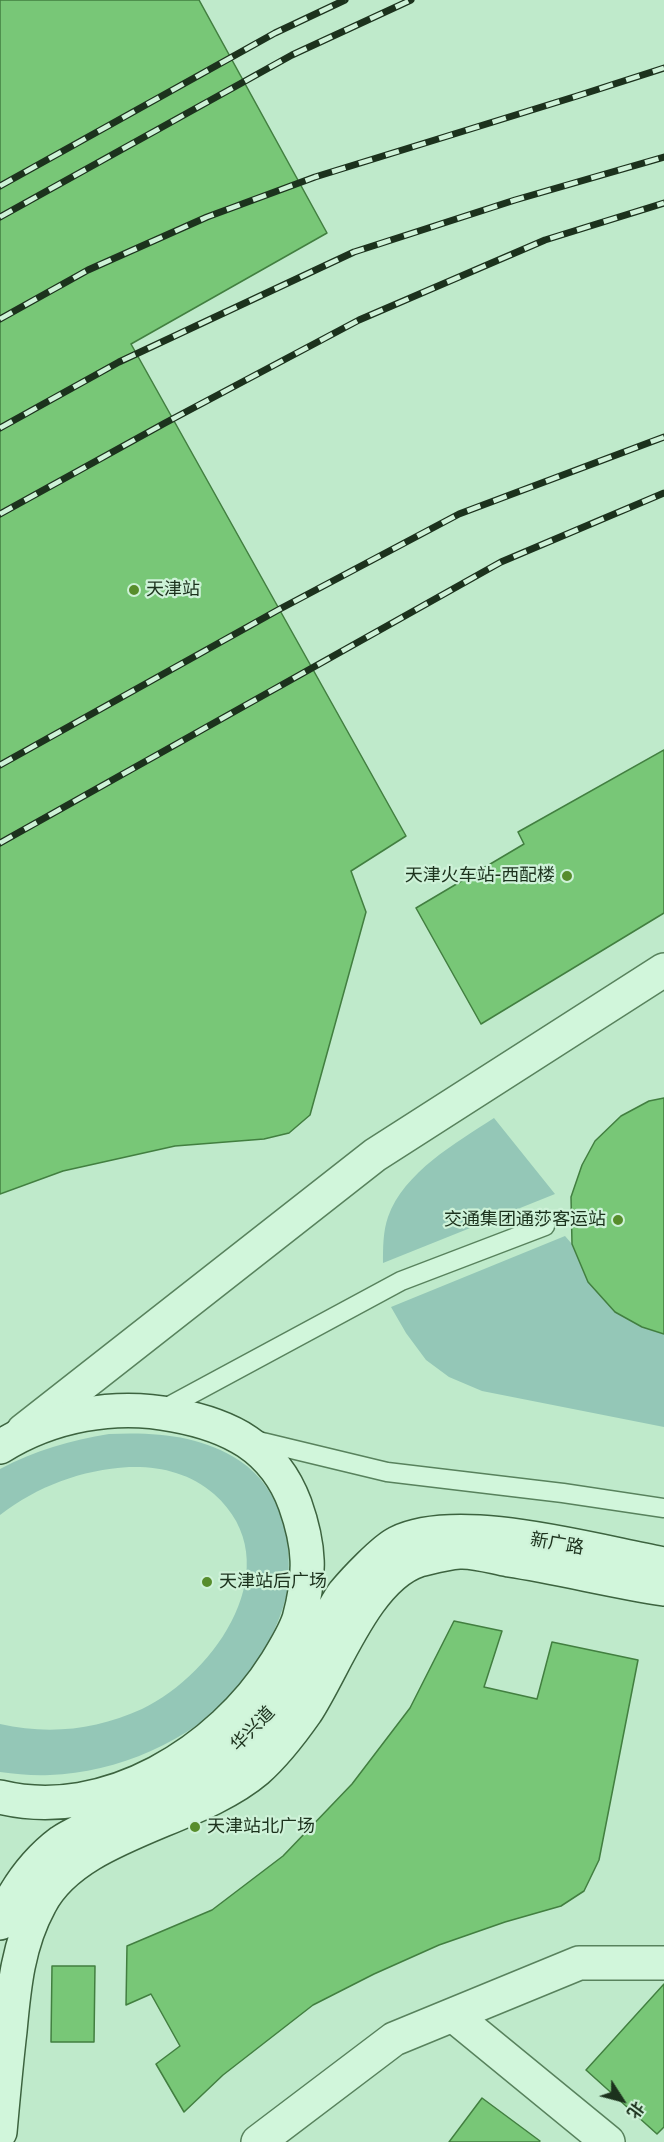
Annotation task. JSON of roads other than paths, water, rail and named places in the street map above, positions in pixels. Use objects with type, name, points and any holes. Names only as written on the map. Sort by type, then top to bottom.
[{"type":"street","points":[[7,1443],[375,1155],[664,970]]},
{"type":"street","points":[[0,1797],[16,1801],[61,1802],[86,1798],[139,1781],[183,1756],[224,1726],[264,1682],[283,1652],[298,1621],[306,1589],[308,1558],[304,1529],[283,1478],[256,1448],[241,1437],[211,1423],[159,1412],[104,1411],[53,1422],[7,1443]]},
{"type":"street","name":"新广路","points":[[448,1532],[483,1532],[564,1544],[664,1564]]},
{"type":"street","name":"华兴道","points":[[0,1923],[31,1870],[46,1853],[61,1842],[192,1777],[235,1750],[252,1735],[308,1662],[344,1594],[395,1544],[422,1535],[448,1532]]},
{"type":"street","points":[[0,2132],[14,1985],[20,1955],[40,1902],[53,1884],[73,1865],[95,1851],[230,1790],[256,1770],[272,1755],[306,1712],[362,1611],[380,1588],[399,1571],[416,1561],[460,1552],[664,1589]]},
{"type":"street","points":[[258,2142],[394,2039],[579,1963],[664,1963]]},
{"type":"street","points":[[453,2015],[608,2142]]},
{"type":"lane","points":[[159,1412],[401,1281],[545,1226]]},
{"type":"lane","points":[[241,1437],[387,1473],[563,1493],[664,1508]]},
{"type":"railway","points":[[0,186],[275,33],[345,0]]},
{"type":"railway","points":[[0,217],[292,55],[411,0]]},
{"type":"railway","points":[[0,319],[88,270],[207,217],[315,177],[664,68]]},
{"type":"railway","points":[[0,428],[119,362],[354,252],[515,200],[664,157]]},
{"type":"railway","points":[[0,514],[359,320],[545,240],[664,203]]},
{"type":"railway","points":[[0,765],[278,610],[459,514],[664,437]]},
{"type":"railway","points":[[0,843],[501,562],[664,493]]},
{"type":"place","name":"天津站","points":[[134,590]]},
{"type":"place","name":"天津火车站-西配楼","points":[[567,876]]},
{"type":"place","name":"交通集团通莎客运站","points":[[618,1220]]},
{"type":"place","name":"天津站后广场","points":[[207,1582]]},
{"type":"place","name":"天津站北广场","points":[[195,1827]]}]
